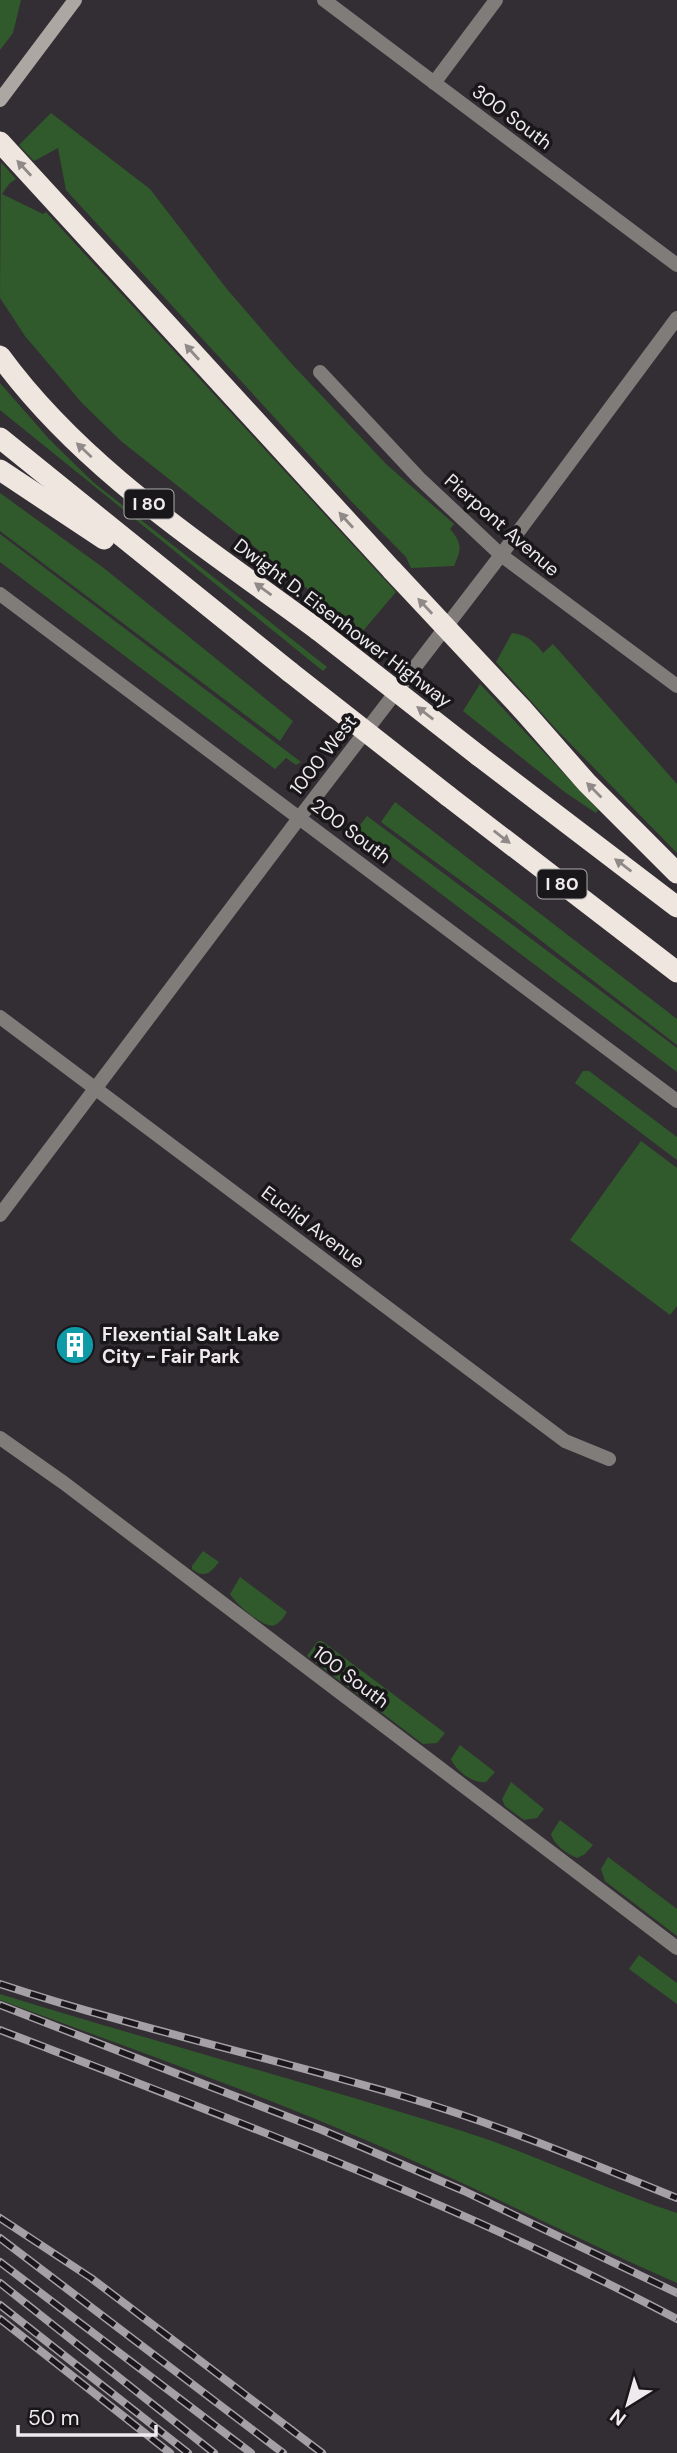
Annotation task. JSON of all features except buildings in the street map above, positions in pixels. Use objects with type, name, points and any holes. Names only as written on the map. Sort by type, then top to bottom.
[{"type":"highway","points":[[0,142],[587,783],[677,873]]},
{"type":"highway","name":"Dwight D. Eisenhower Highway","points":[[0,356],[64,432],[120,483],[318,630],[677,907]]},
{"type":"highway","name":"I 80","points":[[0,438],[205,605],[677,972]]},
{"type":"highway","points":[[0,470],[205,605]]},
{"type":"main road","points":[[0,100],[75,0]]},
{"type":"street","name":"300 South","points":[[324,0],[677,265]]},
{"type":"street","points":[[434,83],[496,0]]},
{"type":"street","name":"1000 West","points":[[0,1215],[501,555],[677,318]]},
{"type":"street","name":"Pierpont Avenue","points":[[320,372],[419,478],[501,555],[677,686]]},
{"type":"street","name":"200 South","points":[[0,594],[677,1101]]},
{"type":"street","name":"Euclid Avenue","points":[[0,1017],[565,1441],[609,1459]]},
{"type":"street","name":"100 South","points":[[0,1438],[64,1483],[677,1948]]},
{"type":"green space","points":[[0,0],[21,0],[13,33],[0,50]]},
{"type":"green space","points":[[51,113],[150,189],[226,288],[289,361],[386,464],[454,524],[450,529],[460,547],[454,566],[411,568],[406,557],[351,501],[66,190],[58,148],[34,161],[19,145]]},
{"type":"green space","points":[[1,162],[16,179],[2,194],[43,214],[46,212],[396,592],[362,632],[121,441],[82,403],[25,336],[0,298]]},
{"type":"green space","points":[[0,383],[49,439],[93,482],[327,667],[323,671],[0,410]]},
{"type":"green space","points":[[0,493],[105,569],[293,721],[280,741],[0,531]]},
{"type":"green space","points":[[0,534],[301,762],[296,765],[286,758],[275,769],[0,562]]},
{"type":"green space","points":[[512,633],[530,639],[543,653],[553,644],[677,784],[677,853],[556,729],[496,662]]},
{"type":"green space","points":[[480,684],[598,810],[596,813],[566,793],[463,711]]},
{"type":"green space","points":[[395,802],[677,1019],[677,1045],[381,822]]},
{"type":"green space","points":[[367,816],[677,1048],[677,1072],[359,832],[358,828]]},
{"type":"green space","points":[[583,1071],[589,1071],[677,1137],[677,1160],[575,1083]]},
{"type":"green space","points":[[641,1141],[677,1168],[677,1306],[670,1315],[570,1240]]},
{"type":"green space","points":[[203,1551],[219,1562],[210,1572],[200,1574],[192,1569],[192,1566]]},
{"type":"green space","points":[[240,1577],[287,1612],[279,1623],[264,1624],[233,1598],[230,1594]]},
{"type":"green space","points":[[318,1641],[322,1641],[445,1733],[437,1743],[423,1744],[307,1656]]},
{"type":"green space","points":[[460,1745],[495,1772],[486,1782],[471,1779],[453,1764],[451,1759]]},
{"type":"green space","points":[[511,1782],[544,1809],[537,1818],[524,1820],[505,1806],[502,1799]]},
{"type":"green space","points":[[560,1820],[593,1845],[585,1854],[577,1858],[555,1842],[551,1834]]},
{"type":"green space","points":[[608,1857],[677,1909],[677,1936],[605,1881],[601,1869]]},
{"type":"green space","points":[[639,1955],[677,1983],[677,2004],[629,1969]]},
{"type":"green space","points":[[0,1994],[459,2130],[677,2213],[677,2283],[368,2141],[231,2086],[0,2000]]},
{"type":"railway","points":[[0,1984],[101,2015],[358,2083],[443,2109],[544,2145],[677,2198]]},
{"type":"railway","points":[[0,2005],[322,2130],[464,2191],[677,2293]]},
{"type":"railway","points":[[0,2030],[258,2130],[428,2200],[595,2277],[677,2319]]},
{"type":"railway","points":[[0,2218],[91,2278],[322,2453]]},
{"type":"railway","points":[[0,2238],[283,2453]]},
{"type":"railway","points":[[0,2262],[251,2453]]},
{"type":"railway","points":[[0,2283],[214,2453]]},
{"type":"railway","points":[[0,2305],[188,2453]]},
{"type":"railway","points":[[0,2319],[170,2453]]},
{"type":"place","name":"Flexential Salt Lake City - Fair Park","points":[[75,1345]]}]
